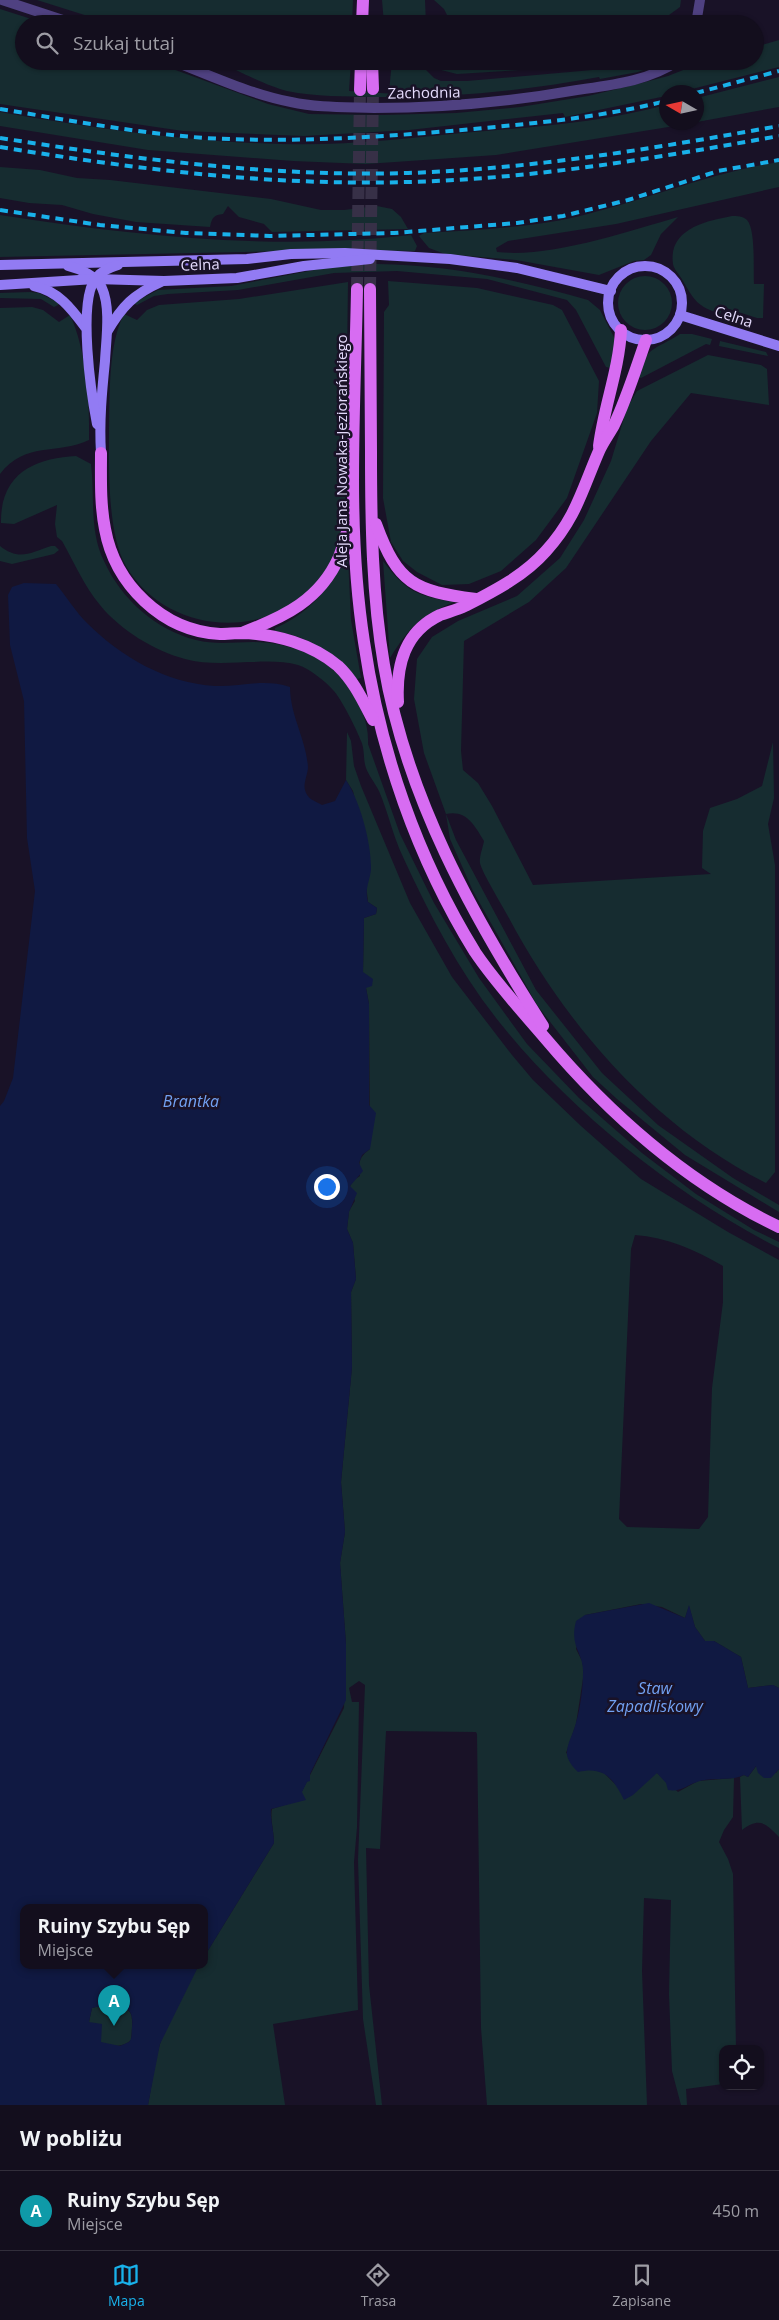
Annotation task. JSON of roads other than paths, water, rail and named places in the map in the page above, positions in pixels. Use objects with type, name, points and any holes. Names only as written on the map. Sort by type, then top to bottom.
[{"type":"main road","points":[[362,15],[363,0]]},
{"type":"main road","points":[[370,0],[371,15]]},
{"type":"main road","points":[[360,90],[361,70]]},
{"type":"main road","points":[[372,70],[373,89]]},
{"type":"main road","name":"Aleja Jana Nowaka-Jeziorańskiego","points":[[570,1068],[534,1012],[456,876],[427,812],[400,734],[384,665],[378,615],[370,510],[363,289],[354,510],[363,640],[381,735],[408,816],[444,897],[477,954],[570,1068],[631,1127],[690,1175],[729,1200],[779,1227]]},
{"type":"main road","points":[[599,450],[602,421],[620,351],[621,330]]},
{"type":"main road","points":[[400,734],[398,673],[401,658],[409,642],[438,616],[465,606],[517,577],[545,553],[557,539],[581,498],[599,450],[614,425],[646,340]]},
{"type":"main road","points":[[101,453],[105,529],[118,568],[133,590],[164,616],[187,627],[218,634],[242,633],[269,636],[304,645],[327,658],[351,680],[381,735]]},
{"type":"main road","points":[[242,633],[285,616],[308,600],[321,585],[338,558],[354,510]]},
{"type":"main road","points":[[370,510],[386,553],[397,569],[425,590],[453,597],[476,599]]},
{"type":"street","points":[[2,0],[48,15]]},
{"type":"street","points":[[698,15],[700,0]]},
{"type":"street","name":"Zachodnia","points":[[196,70],[254,93],[292,103],[344,107],[426,108],[505,102],[601,86],[663,70]]},
{"type":"street","name":"Celna","points":[[0,264],[247,259],[291,254],[345,253],[400,256],[517,268],[610,291]]},
{"type":"street","name":"Celna","points":[[0,285],[95,279],[164,281],[237,278],[304,266],[400,256]]},
{"type":"street","points":[[101,453],[85,327],[87,299],[95,279],[104,270],[129,262]]},
{"type":"street","points":[[55,263],[75,268],[95,279],[102,287],[105,300],[107,332],[100,439]]},
{"type":"street","points":[[639,266],[655,267],[665,271],[677,284],[682,302],[680,314],[672,328],[665,334],[646,340],[633,337],[615,324],[609,308],[610,291],[628,270],[639,266]]},
{"type":"street","points":[[107,332],[126,304],[142,290],[164,281]]},
{"type":"street","points":[[28,284],[54,294],[69,305],[85,327]]},
{"type":"street","name":"Celna","points":[[680,314],[779,346]]},
{"type":"water","name":"Brantka","points":[[24,583],[56,584],[83,618],[114,647],[145,666],[179,680],[215,686],[271,683],[290,687],[293,707],[307,757],[306,793],[322,805],[335,801],[346,780],[356,799],[367,834],[371,867],[367,897],[368,902],[377,908],[376,914],[364,918],[363,972],[373,979],[372,986],[366,988],[369,1004],[369,1105],[376,1113],[370,1149],[362,1155],[359,1163],[363,1171],[350,1186],[357,1193],[349,1212],[347,1229],[353,1243],[356,1279],[351,1292],[352,1367],[341,1482],[345,1532],[340,1563],[346,1644],[346,1700],[310,1774],[310,1781],[307,1782],[302,1792],[306,1800],[271,1809],[274,1843],[208,1950],[208,1904],[20,1904],[20,1969],[197,1969],[160,2044],[148,2105],[0,2105],[0,1106],[4,1101],[13,1078],[35,891],[27,838],[24,701],[10,645],[8,595],[12,587]],"holes":[[[117,2007],[127,2009],[132,2018],[131,2038],[129,2042],[120,2046],[101,2042],[102,2024],[89,2022],[92,2008]]]},
{"type":"water","name":"Staw Zapadliskowy","points":[[649,1603],[685,1618],[689,1605],[695,1627],[705,1641],[714,1641],[741,1657],[748,1688],[773,1685],[779,1688],[779,1769],[771,1778],[764,1778],[758,1773],[756,1766],[748,1777],[744,1775],[733,1778],[709,1779],[680,1789],[668,1790],[666,1783],[657,1773],[633,1795],[624,1800],[616,1786],[607,1776],[595,1771],[578,1772],[570,1763],[567,1749],[578,1714],[583,1679],[583,1666],[574,1638],[576,1621],[585,1615]]},
{"type":"tunnel","points":[[370,289],[373,89]]},
{"type":"tunnel","points":[[357,289],[360,90]]},
{"type":"railway","points":[[704,91],[779,71]]},
{"type":"railway","points":[[0,109],[102,126],[179,136],[273,140],[339,138],[473,129],[570,119],[659,103]]},
{"type":"railway","points":[[0,138],[101,153],[203,165],[357,174],[455,171],[548,162],[687,142],[779,126]]},
{"type":"railway","points":[[0,147],[152,169],[254,178],[356,183],[455,180],[548,172],[687,152],[779,136]]},
{"type":"railway","points":[[0,210],[100,225],[186,233],[270,236],[394,233],[517,223],[563,216],[628,200],[718,171],[779,160]]},
{"type":"place","name":"Ruiny Szybu Sęp","points":[[114,2026]]}]
